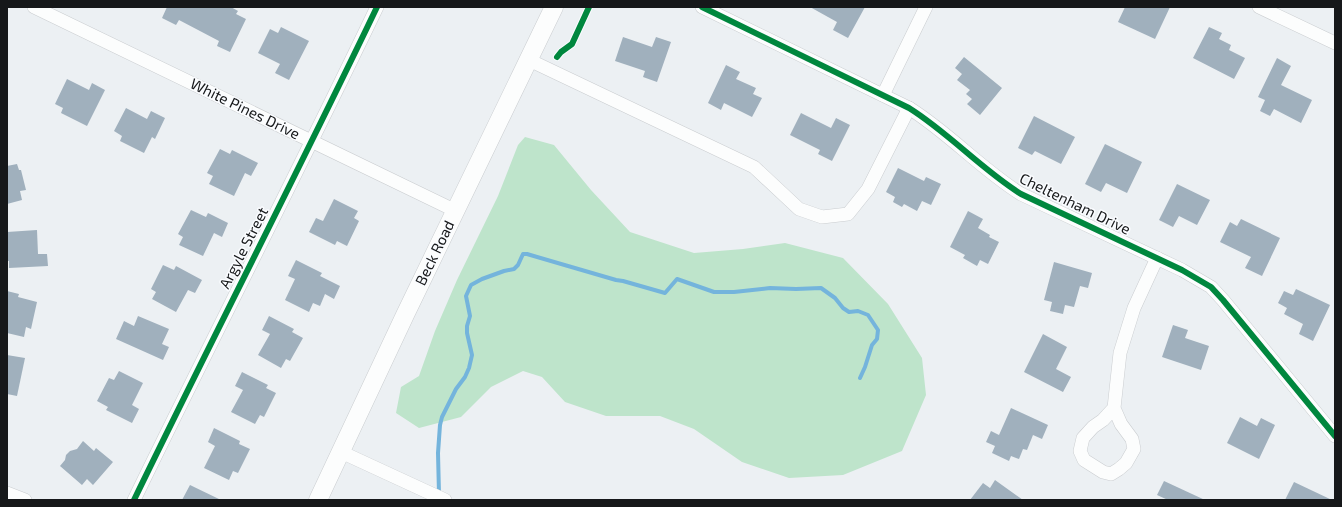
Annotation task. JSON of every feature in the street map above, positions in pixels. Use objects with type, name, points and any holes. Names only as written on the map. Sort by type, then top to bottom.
[{"type":"main road","name":"Beck Road","points":[[318,500],[554,7]]},
{"type":"street","name":"White Pines Drive","points":[[34,7],[456,211]]},
{"type":"street","name":"Argyle Street","points":[[134,500],[221,322],[312,142],[377,7]]},
{"type":"street","name":"Cheltenham Drive","points":[[702,7],[909,108],[934,125],[1002,182],[1021,194],[1189,273],[1211,287],[1335,436]]},
{"type":"street","points":[[883,95],[926,7]]},
{"type":"street","points":[[1259,7],[1335,43]]},
{"type":"street","points":[[528,60],[754,167],[799,208],[822,218],[848,214],[868,189],[909,108]]},
{"type":"street","points":[[1114,408],[1083,438],[1080,451],[1084,460],[1103,472],[1111,474],[1119,470],[1126,463],[1134,449],[1132,440],[1121,424],[1114,408],[1120,353],[1134,308],[1157,258]]},
{"type":"street","points":[[341,452],[445,500]]},
{"type":"street","points":[[7,493],[25,500]]},
{"type":"green space","points":[[525,137],[554,145],[591,190],[630,232],[694,253],[743,249],[785,243],[843,258],[888,304],[922,358],[926,395],[902,451],[843,475],[789,478],[742,462],[694,429],[660,416],[606,416],[565,402],[542,377],[523,371],[491,387],[461,417],[419,428],[396,413],[401,387],[419,376],[435,331],[457,280],[498,196],[518,145]]},
{"type":"building","points":[[167,7],[231,7],[238,11],[236,14],[246,19],[230,52],[217,46],[219,41],[179,20],[176,25],[162,18]]},
{"type":"building","points":[[810,7],[865,7],[848,38],[833,30],[837,22]]},
{"type":"building","points":[[1125,7],[1170,7],[1155,39],[1118,22]]},
{"type":"building","points":[[281,27],[309,41],[289,80],[275,73],[280,64],[258,53],[270,29],[278,33]]},
{"type":"building","points":[[1209,27],[1222,33],[1219,39],[1231,45],[1229,50],[1245,58],[1234,79],[1193,58]]},
{"type":"building","points":[[623,37],[652,47],[656,37],[671,42],[657,82],[643,77],[645,71],[615,61]]},
{"type":"building","points":[[964,57],[1002,88],[980,115],[967,104],[972,99],[966,94],[970,90],[957,80],[962,74],[955,68]]},
{"type":"building","points":[[1277,58],[1291,66],[1281,85],[1312,100],[1301,123],[1274,109],[1270,116],[1260,111],[1265,100],[1258,97]]},
{"type":"building","points":[[726,65],[740,72],[736,79],[756,88],[753,94],[762,98],[752,117],[724,103],[721,110],[708,103]]},
{"type":"building","points":[[67,79],[89,90],[92,83],[105,90],[87,126],[61,113],[63,108],[55,104]]},
{"type":"building","points":[[126,108],[147,119],[151,111],[165,118],[155,139],[152,137],[144,153],[120,141],[122,136],[114,131]]},
{"type":"building","points":[[801,113],[831,128],[836,118],[850,125],[832,161],[818,154],[820,150],[790,135]]},
{"type":"building","points":[[1034,116],[1075,137],[1061,164],[1035,151],[1032,155],[1018,148]]},
{"type":"building","points":[[1105,144],[1142,162],[1127,193],[1106,183],[1101,192],[1085,184]]},
{"type":"building","points":[[220,149],[230,154],[232,150],[258,163],[251,176],[245,173],[234,196],[209,184],[213,176],[207,173]]},
{"type":"building","points":[[17,164],[19,170],[21,170],[26,190],[20,191],[22,200],[7,204],[7,166]]},
{"type":"building","points":[[898,168],[924,181],[926,177],[941,184],[931,205],[922,201],[917,211],[904,204],[902,207],[893,202],[895,197],[886,192]]},
{"type":"building","points":[[1177,184],[1210,200],[1197,225],[1179,216],[1173,227],[1159,220]]},
{"type":"building","points":[[334,199],[358,211],[354,218],[359,221],[347,246],[337,241],[335,245],[309,232],[316,218],[323,221]]},
{"type":"building","points":[[191,210],[206,217],[208,213],[228,223],[222,237],[214,233],[203,256],[179,245],[183,237],[178,234]]},
{"type":"building","points":[[968,211],[983,219],[978,228],[990,235],[989,237],[999,242],[988,264],[980,260],[977,266],[963,258],[965,255],[950,247]]},
{"type":"building","points":[[1241,219],[1280,238],[1262,276],[1245,268],[1251,257],[1220,242],[1230,222],[1237,226]]},
{"type":"building","points":[[37,230],[38,254],[47,254],[48,266],[9,268],[9,261],[7,261],[7,232]]},
{"type":"building","points":[[296,260],[322,273],[320,276],[340,286],[334,299],[325,294],[320,306],[313,303],[309,312],[285,300],[295,279],[288,276]]},
{"type":"building","points":[[1054,262],[1092,273],[1088,288],[1080,286],[1074,307],[1065,305],[1063,314],[1050,311],[1052,302],[1044,300]]},
{"type":"building","points":[[163,265],[174,270],[176,266],[202,280],[195,293],[188,290],[176,312],[152,299],[156,292],[151,289]]},
{"type":"building","points":[[1296,289],[1330,305],[1313,341],[1299,334],[1303,324],[1284,314],[1287,308],[1278,303],[1284,291],[1293,295]]},
{"type":"building","points":[[7,291],[19,294],[18,297],[37,302],[31,329],[26,327],[24,337],[7,333]]},
{"type":"building","points":[[138,316],[169,329],[162,344],[169,347],[163,360],[116,339],[124,321],[134,326]]},
{"type":"building","points":[[269,316],[294,329],[292,332],[303,338],[290,361],[286,359],[281,368],[258,355],[270,334],[262,330]]},
{"type":"building","points":[[1173,325],[1188,330],[1185,338],[1209,346],[1201,370],[1162,357]]},
{"type":"building","points":[[1043,334],[1067,347],[1056,369],[1071,377],[1063,392],[1024,372]]},
{"type":"building","points":[[7,355],[25,358],[17,396],[7,394]]},
{"type":"building","points":[[119,371],[143,383],[132,405],[139,409],[132,423],[106,410],[108,407],[97,401],[109,378],[114,380]]},
{"type":"building","points":[[242,372],[268,385],[266,388],[276,393],[264,417],[260,415],[255,424],[231,412],[243,390],[235,386]]},
{"type":"building","points":[[1011,408],[1048,425],[1042,439],[1033,435],[1027,450],[1023,449],[1019,459],[1011,456],[1009,461],[992,453],[995,446],[986,442],[991,431],[999,435]]},
{"type":"building","points":[[1240,417],[1257,426],[1261,418],[1275,425],[1259,459],[1227,443]]},
{"type":"building","points":[[214,428],[240,441],[239,444],[250,449],[238,473],[233,471],[229,480],[204,468],[215,446],[208,442]]},
{"type":"building","points":[[83,441],[94,451],[96,448],[113,462],[93,485],[87,479],[82,485],[60,466],[65,460],[66,455],[70,451],[77,449]]},
{"type":"building","points":[[995,480],[1023,500],[970,500],[983,483],[990,488]]},
{"type":"building","points":[[1164,481],[1205,500],[1168,500],[1157,495]]},
{"type":"building","points":[[1294,482],[1332,500],[1285,500]]},
{"type":"building","points":[[190,485],[221,500],[182,500]]},
{"type":"waterway","points":[[439,494],[438,453],[440,425],[442,417],[456,389],[465,377],[472,355],[467,333],[467,326],[470,316],[466,296],[471,285],[482,279],[514,269],[518,265],[523,254],[665,293],[677,279],[714,292],[734,292],[770,288],[821,288],[835,298],[843,308],[849,312],[858,311],[868,315],[878,330],[877,339],[872,345],[860,378]]},
{"type":"cycle path","points":[[134,500],[377,7]]},
{"type":"cycle path","points":[[557,57],[572,44],[589,7]]},
{"type":"cycle path","points":[[702,7],[909,108],[938,128],[992,174],[1021,194],[1182,270],[1211,287],[1335,436]]}]
